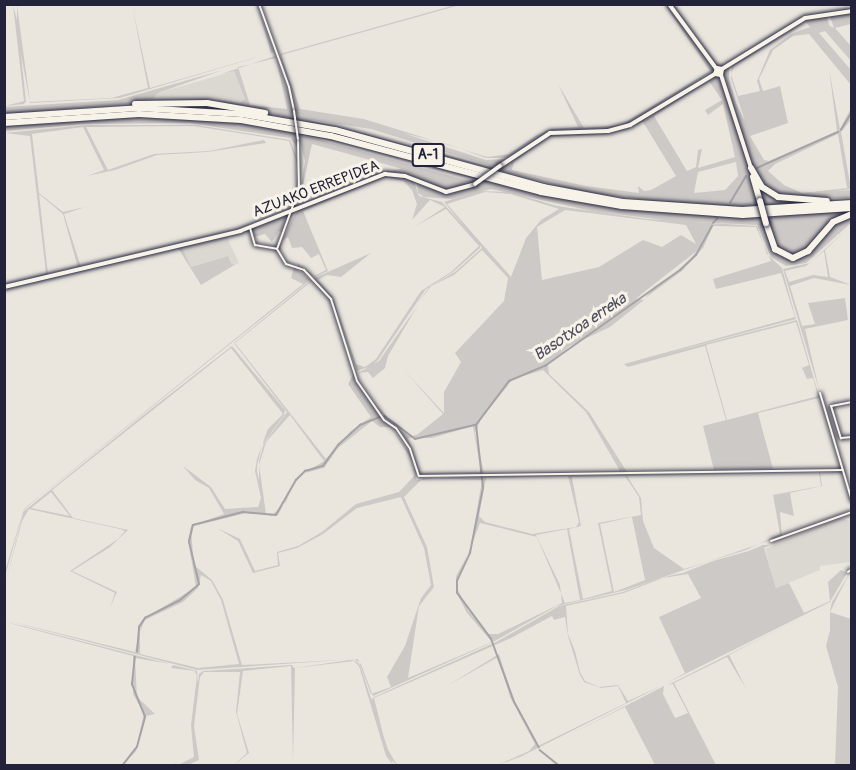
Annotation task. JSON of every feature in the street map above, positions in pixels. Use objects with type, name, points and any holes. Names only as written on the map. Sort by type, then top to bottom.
[{"type":"highway","name":"A-1","points":[[7,117],[138,108],[207,111],[290,121],[370,138],[543,187],[623,202],[742,210],[852,201]]},
{"type":"highway","name":"A-1","points":[[4,123],[139,114],[241,120],[331,135],[523,187],[610,205],[743,215],[852,208]]},
{"type":"highway","points":[[751,168],[766,191],[783,200],[852,201]]},
{"type":"highway","points":[[751,168],[766,223],[778,253],[793,258],[808,251],[833,222],[852,214]]},
{"type":"street","points":[[259,4],[289,87],[298,139],[301,176],[294,210],[277,249]]},
{"type":"street","points":[[669,4],[721,75],[751,168]]},
{"type":"street","points":[[721,75],[723,69],[805,18],[852,11]]},
{"type":"street","points":[[717,68],[723,69]]},
{"type":"street","points":[[717,68],[715,74],[721,75]]},
{"type":"street","name":"AZUAKO ERREPIDEA","points":[[4,287],[250,228],[385,174],[405,176],[446,192],[475,184],[550,133],[608,131],[635,123],[715,74]]},
{"type":"street","points":[[250,228],[255,245],[277,249],[286,264],[309,276],[331,298],[357,381],[384,420],[396,428],[410,449],[419,476],[843,470]]},
{"type":"street","points":[[820,393],[852,501]]},
{"type":"street","points":[[824,408],[852,402]]},
{"type":"street","points":[[831,406],[841,438]]},
{"type":"street","points":[[834,440],[852,437]]},
{"type":"street","points":[[771,541],[852,512]]},
{"type":"street","points":[[848,572],[852,569]]},
{"type":"shaded area","points":[[13,5],[17,20],[17,5],[30,102],[111,98],[148,88],[132,5],[150,88],[260,56],[120,98],[30,103],[21,54],[26,102],[5,106],[24,101]]},
{"type":"shaded area","points":[[257,5],[274,52],[271,53]]},
{"type":"shaded area","points":[[460,5],[281,55],[300,109],[364,119],[436,141],[403,133],[486,160],[504,159],[494,167],[371,129],[306,119],[499,169],[543,137],[558,133],[608,132],[620,129],[605,134],[548,137],[514,162],[512,170],[586,186],[639,193],[638,186],[644,191],[651,190],[676,176],[643,122],[633,125],[715,77],[722,82],[729,100],[758,202],[762,201],[755,180],[779,199],[822,203],[709,207],[586,193],[354,132],[223,104],[218,99],[240,103],[245,99],[234,71],[221,74],[238,68],[250,105],[287,109],[276,60],[295,111],[280,54]],"holes":[[[709,81],[722,100],[705,110],[708,115],[723,104],[735,157],[698,168],[702,149],[698,150],[696,167],[687,171],[654,116]],[[736,162],[738,176],[725,190],[694,193],[698,172]]]},
{"type":"shaded area","points":[[665,5],[702,49],[713,70],[631,123],[604,130],[551,131],[506,158],[486,158],[460,149],[487,157],[509,154],[535,136],[551,129],[578,127],[558,84],[584,128],[621,125],[710,71]]},
{"type":"shaded area","points":[[835,13],[851,13],[851,24],[835,28],[851,46],[851,61],[825,31],[819,33],[851,70],[851,85],[809,34],[793,36],[773,50],[759,79],[763,91],[780,86],[788,123],[750,136],[764,160],[769,161],[837,131],[829,69],[840,129],[851,108],[850,121],[841,132],[851,189],[835,191],[851,190],[851,198],[789,199],[767,190],[754,172],[724,73],[729,67],[729,78],[736,103],[745,121],[731,75],[738,96],[760,91],[757,81],[770,50],[791,34],[810,27],[806,22],[734,66],[731,73],[732,65],[814,17],[827,16],[829,25],[834,28],[830,16]],"holes":[[[838,134],[847,188],[802,193],[784,185],[768,171],[775,164]]]},
{"type":"shaded area","points":[[275,56],[276,58],[252,64]]},
{"type":"shaded area","points":[[223,70],[158,93],[150,102],[5,114],[4,107],[118,100]]},
{"type":"shaded area","points":[[234,71],[245,99],[243,103],[219,99],[220,103],[150,102],[158,93]]},
{"type":"shaded area","points":[[142,116],[241,122],[311,133],[523,190],[618,208],[731,217],[851,210],[832,222],[808,250],[796,257],[777,250],[768,222],[764,221],[774,251],[788,259],[807,255],[838,221],[851,216],[851,223],[806,263],[786,266],[771,257],[757,225],[671,221],[592,211],[491,189],[452,199],[424,197],[418,193],[417,184],[450,194],[477,184],[440,190],[398,172],[376,175],[298,206],[305,161],[299,138],[297,147],[290,138],[189,123],[84,124],[5,131],[4,126],[34,122]],"holes":[[[250,126],[345,143],[485,182],[462,179],[313,138]],[[312,144],[399,168],[401,169],[376,173],[299,204]]]},
{"type":"shaded area","points":[[88,125],[196,125],[290,140],[300,167],[293,209],[259,222],[292,208],[299,168],[289,141],[194,126],[86,127],[108,170],[154,154],[209,151],[264,140],[266,143],[207,152],[157,155],[115,170],[87,176],[104,170],[83,127],[32,134],[39,193],[63,212],[85,207],[64,214],[81,267],[242,229],[5,287],[46,273],[30,136],[5,133]],"holes":[[[39,194],[63,214],[78,268],[48,274]]]},
{"type":"shaded area","points":[[385,176],[405,178],[414,182],[419,196],[442,202],[480,244],[480,248],[453,272],[426,289],[378,360],[372,366],[357,371],[332,299],[314,278],[371,253],[341,277],[327,275],[318,280],[333,297],[356,364],[365,367],[376,359],[421,291],[451,272],[479,246],[446,209],[414,227],[445,207],[430,200],[412,220],[417,204],[412,190],[403,181],[385,177],[303,211],[328,271],[315,277],[298,267],[297,263],[314,276],[326,270],[319,254],[311,258],[302,247],[292,248],[288,237],[282,241],[281,250],[277,250],[297,211]]},
{"type":"shaded area","points":[[479,191],[509,192],[557,206],[647,219],[757,226],[763,243],[756,227],[713,226],[703,248],[682,271],[645,298],[654,287],[681,269],[698,250],[636,299],[644,300],[610,327],[570,346],[548,365],[549,374],[589,412],[627,472],[714,470],[703,426],[726,420],[705,346],[628,367],[624,364],[795,317],[781,273],[716,289],[713,279],[771,261],[769,255],[782,268],[796,319],[661,355],[797,320],[832,443],[819,398],[758,413],[773,469],[840,469],[421,475],[404,439],[370,399],[400,430],[412,436],[418,434],[443,414],[402,368],[444,413],[444,392],[461,362],[455,353],[504,301],[508,278],[482,250],[454,275],[431,286],[418,303],[429,287],[455,272],[482,248],[444,202]],"holes":[[[485,192],[511,194],[559,209],[541,220],[526,238],[511,277],[447,204]],[[565,210],[686,225],[696,244],[681,235],[662,247],[643,240],[599,267],[542,280],[537,227]],[[796,322],[809,365],[802,368],[807,379],[813,378],[818,396],[727,420],[706,345]],[[543,370],[586,412],[620,471],[484,473],[475,432],[481,419],[513,379]],[[473,426],[481,472],[421,473],[408,438],[432,438]]]},
{"type":"shaded area","points":[[291,213],[284,233],[279,231],[272,242],[265,234],[254,237],[251,228]]},
{"type":"shaded area","points":[[851,225],[825,250],[830,277],[851,285],[814,278],[790,286],[802,326],[815,324],[808,303],[845,298],[848,320],[805,329],[820,393],[783,269],[809,263],[806,266],[785,271],[789,282],[813,275],[828,277],[824,251],[814,260]]},
{"type":"shaded area","points":[[226,235],[239,263],[232,266],[228,256],[191,267],[181,248]]},
{"type":"shaded area","points":[[219,237],[182,248],[191,267],[228,256],[232,265],[236,264],[201,285],[178,248],[5,290]]},
{"type":"shaded area","points":[[294,267],[310,280],[38,498],[23,512],[24,509],[303,284],[291,278]]},
{"type":"shaded area","points":[[311,280],[235,343],[326,459],[351,431],[371,417],[348,384],[353,375],[352,367],[330,301],[313,282],[330,300],[358,385],[390,427],[380,427],[372,421],[338,448],[324,468],[305,473],[295,482],[292,489],[296,478],[324,461],[290,415],[266,442],[259,465],[264,443],[287,412],[234,343]]},
{"type":"shaded area","points":[[418,305],[388,356],[385,368],[373,378],[368,372],[358,373],[379,361]]},
{"type":"shaded area","points":[[232,346],[285,410],[284,415],[262,445],[268,429],[283,414],[231,348],[52,490],[73,518],[128,530],[110,547],[72,571],[117,592],[110,607],[115,593],[70,571],[118,539],[125,531],[120,529],[29,509],[22,521],[5,585],[23,513],[5,576],[23,512]],"holes":[[[51,492],[70,516],[31,508]]]},
{"type":"shaded area","points":[[395,433],[413,457],[414,464]]},
{"type":"shaded area","points":[[262,446],[257,472],[259,480],[259,465],[266,514],[246,513],[194,526],[191,531],[194,565],[212,580],[223,600],[242,665],[346,660],[197,670],[5,620],[135,652],[142,620],[196,587],[188,540],[191,526],[224,514],[209,488],[195,480],[183,466],[211,487],[225,509],[258,507],[261,498],[255,471]],"holes":[[[201,575],[211,581],[221,600],[239,664],[198,668],[140,654],[140,631],[145,620],[183,602],[198,588]]]},
{"type":"shaded area","points":[[840,471],[843,473],[820,472],[822,486],[790,493],[794,516],[780,512],[782,536],[758,544],[780,534],[773,495],[821,486],[819,472],[627,476],[641,498],[643,521],[654,548],[684,569],[707,562],[626,590],[557,606],[493,642],[373,696],[372,694],[391,687],[387,677],[405,646],[421,598],[431,585],[424,548],[401,497],[357,508],[323,534],[297,548],[278,553],[280,566],[253,573],[238,541],[217,528],[240,539],[255,571],[278,565],[277,552],[298,546],[322,532],[356,504],[399,492],[415,475],[416,480],[421,480],[404,497],[427,547],[434,587],[419,606],[408,678],[492,642],[467,613],[456,592],[456,576],[467,556],[458,580],[458,590],[468,610],[488,634],[498,634],[562,603],[561,593],[565,603],[580,600],[567,529],[536,535],[537,537],[480,523],[471,547],[482,480],[438,479],[475,476]],"holes":[[[568,476],[579,522],[576,527],[532,534],[485,522],[479,516],[486,478]],[[625,476],[639,497],[641,515],[598,523],[612,591],[583,599],[569,529],[581,526],[572,477]],[[632,517],[645,580],[614,592],[600,524]]]},
{"type":"shaded area","points":[[283,504],[278,515],[272,515]]},
{"type":"shaded area","points":[[840,518],[851,521],[850,562],[820,566],[820,570],[776,588],[765,549]]},
{"type":"shaded area","points":[[763,545],[770,545],[764,548],[776,588],[789,583],[804,613],[830,601],[828,582],[841,570],[847,573],[830,602],[667,683],[685,673],[659,617],[701,598],[688,574],[663,578],[624,593],[566,606],[568,634],[585,681],[599,687],[618,685],[628,701],[663,685],[520,757],[498,765],[529,751],[535,744],[510,697],[498,657],[447,686],[499,654],[514,701],[538,746],[626,703],[618,686],[601,688],[584,682],[580,675],[568,636],[565,617],[554,620],[552,616],[511,638],[374,698],[386,746],[397,765],[389,758],[371,700],[374,697],[496,642],[559,606],[623,592],[652,581],[672,575],[683,573],[713,561],[749,551]]},
{"type":"shaded area","points":[[849,574],[830,612],[832,602]]},
{"type":"shaded area","points":[[813,612],[729,655],[747,690],[727,657],[674,683],[716,765],[655,765],[625,707],[571,734],[664,686],[663,694],[675,718],[688,713],[673,684],[668,685]]},
{"type":"shaded area","points":[[830,612],[851,619],[851,765],[835,765],[838,687],[826,646],[830,630]]},
{"type":"shaded area","points":[[5,622],[170,664],[135,658],[137,697],[155,714],[146,716],[136,751],[123,765],[136,749],[144,713],[133,694],[133,656]]},
{"type":"shaded area","points":[[350,660],[356,661],[360,665],[393,765],[386,756],[359,666],[354,661],[295,668],[293,762],[291,666],[243,671],[237,714],[249,753],[234,765],[247,753],[236,712],[240,672],[204,672],[200,677],[194,726],[199,760],[188,765],[178,765],[194,757],[191,725],[197,676],[195,671],[171,668],[173,665],[197,671],[198,684],[199,674],[203,671],[292,665],[294,668]]},
{"type":"waterway","name":"Basotxoa erreka","points":[[841,130],[852,112]]},
{"type":"waterway","name":"Basotxoa erreka","points":[[757,168],[838,132]]},
{"type":"waterway","name":"Basotxoa erreka","points":[[730,203],[746,176]]},
{"type":"waterway","name":"Basotxoa erreka","points":[[713,223],[717,219]]},
{"type":"waterway","name":"Basotxoa erreka","points":[[539,748],[514,702],[491,639],[457,593],[457,581],[470,553],[483,488],[476,425],[509,381],[545,366],[680,270],[696,255],[712,226]]},
{"type":"waterway","points":[[385,416],[415,439],[475,425]]},
{"type":"waterway","points":[[137,652],[139,627],[145,618],[179,601],[199,584],[189,542],[193,525],[243,512],[276,515],[296,480],[305,471],[323,466],[338,445],[360,425],[380,417]]},
{"type":"waterway","points":[[122,766],[137,747],[145,717],[132,684],[135,657]]},
{"type":"waterway","name":"Basotxoa erreka","points":[[540,750],[560,766]]}]
